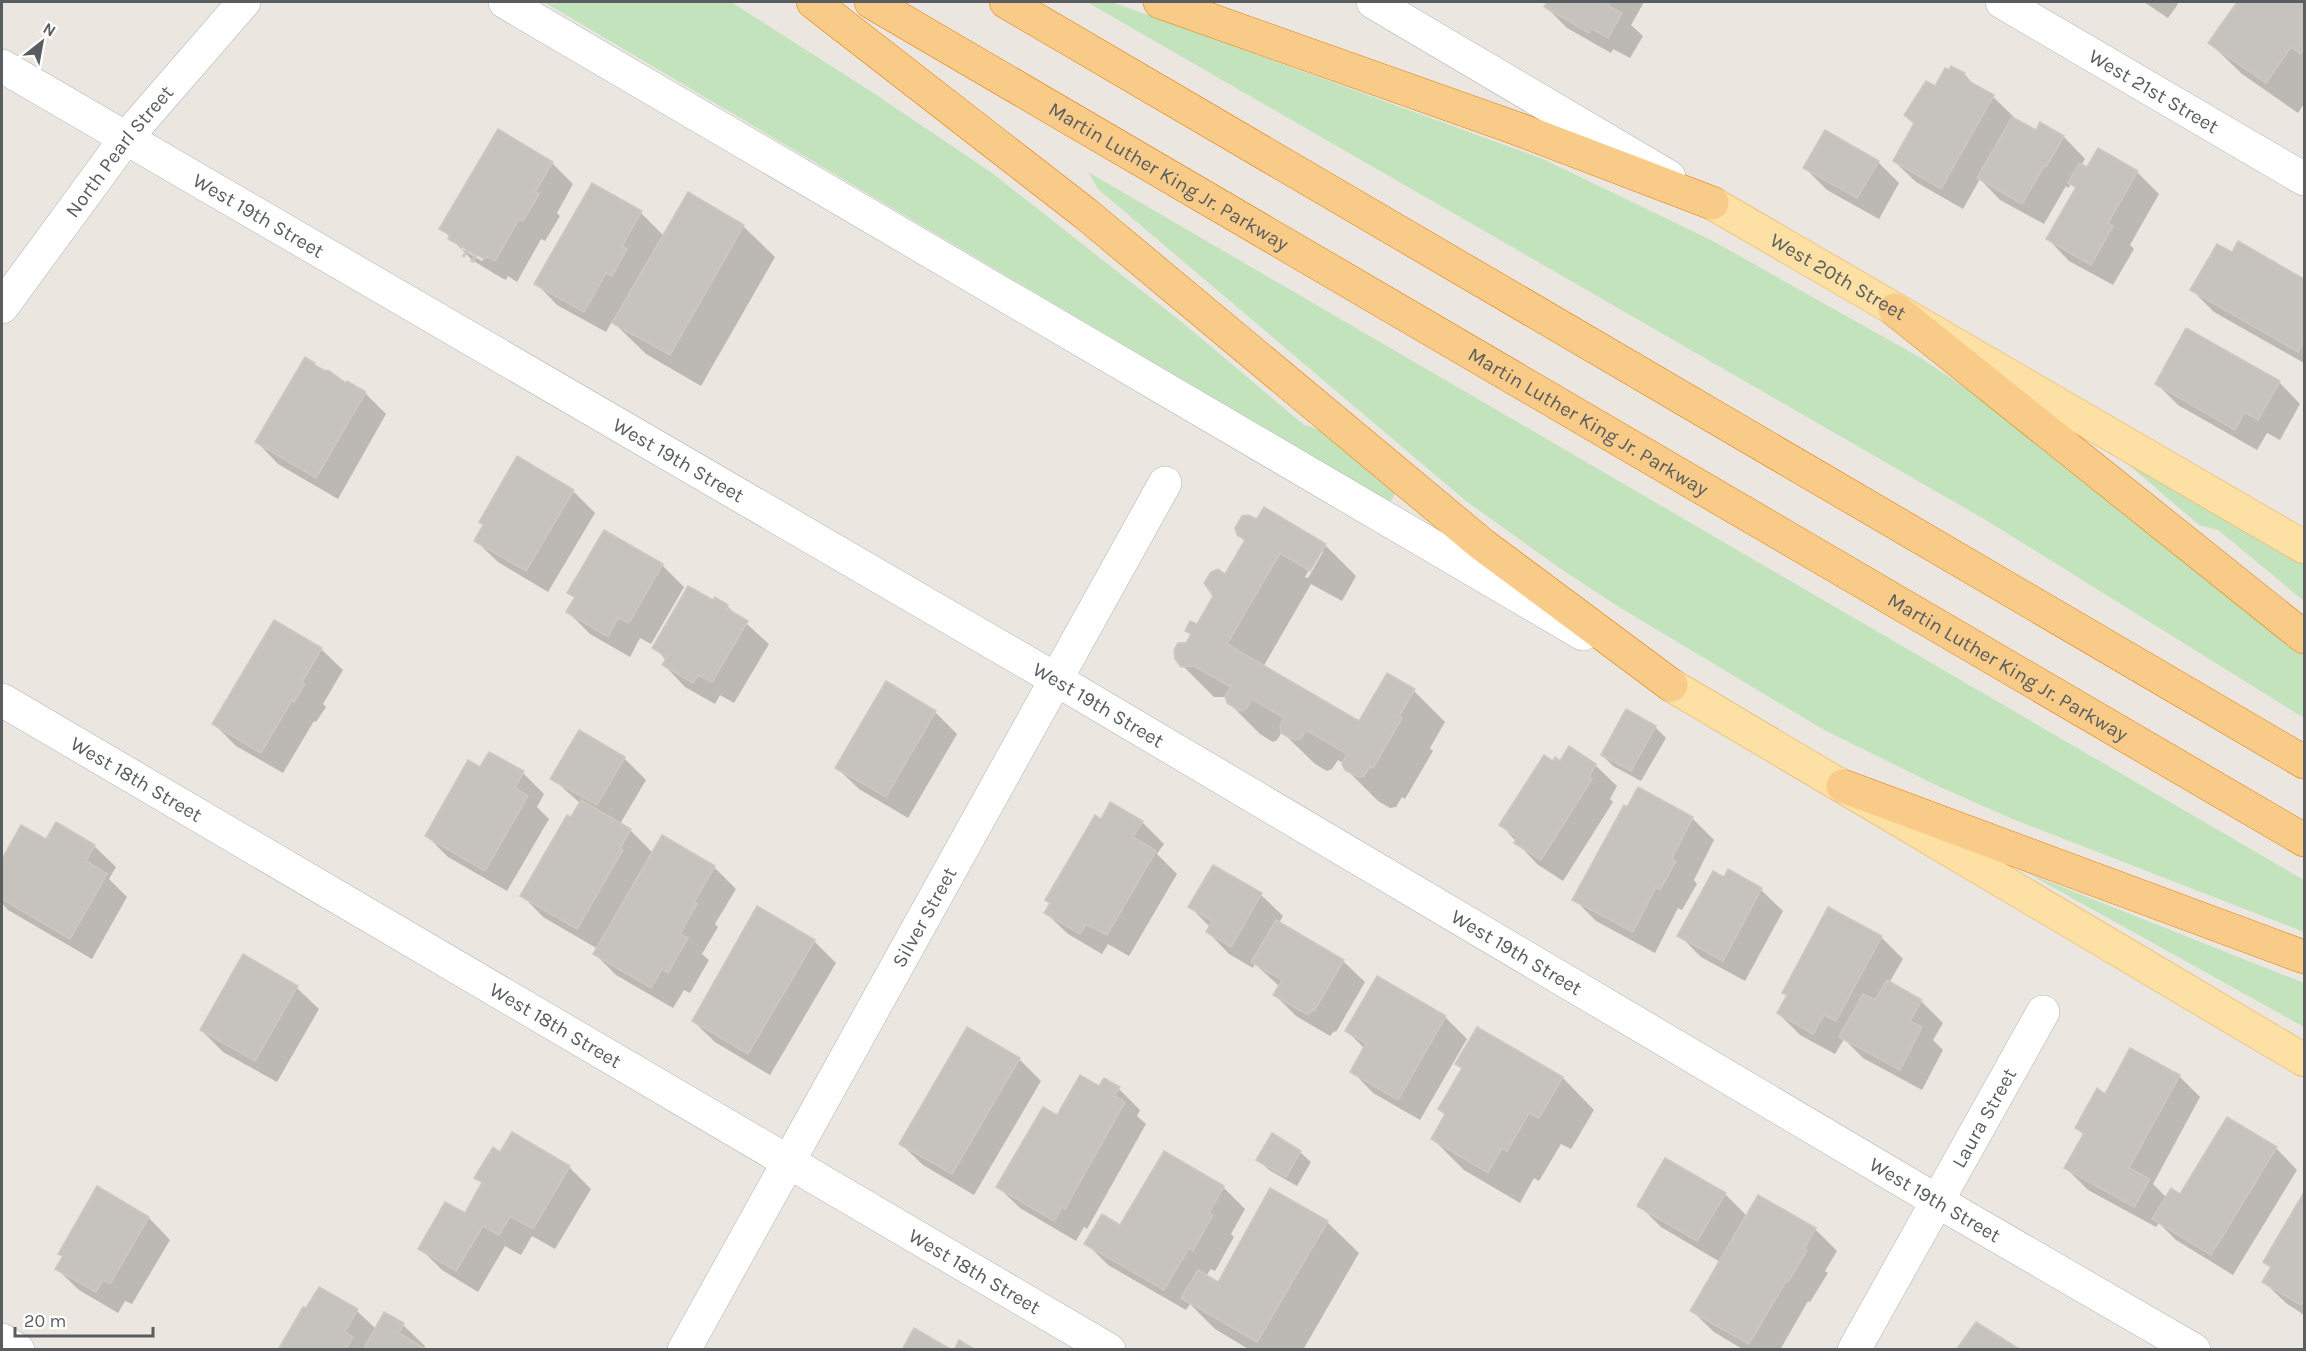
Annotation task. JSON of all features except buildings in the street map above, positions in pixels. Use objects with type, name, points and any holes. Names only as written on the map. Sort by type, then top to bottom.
[{"type":"highway","points":[[813,2],[1086,214],[1483,545],[1671,685]]},
{"type":"highway","name":"Martin Luther King Jr. Parkway","points":[[871,2],[2304,840]]},
{"type":"highway","points":[[1006,2],[2304,762]]},
{"type":"highway","points":[[1160,2],[1507,125],[1712,203]]},
{"type":"highway","points":[[1895,310],[2304,637]]},
{"type":"highway","points":[[1843,786],[2304,957]]},
{"type":"main road","name":"West 20th Street","points":[[1712,203],[1895,310],[2302,540]]},
{"type":"main road","points":[[1671,685],[2304,1060]]},
{"type":"street","name":"North Pearl Street","points":[[2,307],[126,138],[244,2]]},
{"type":"street","points":[[505,2],[1671,685]]},
{"type":"street","name":"West 20th Street","points":[[1373,2],[1712,203]]},
{"type":"street","name":"West 21st Street","points":[[2002,2],[2304,179]]},
{"type":"street","name":"West 19th Street","points":[[2,66],[1057,680],[1937,1201],[2194,1350]]},
{"type":"street","name":"Silver Street","points":[[684,1350],[1165,483]]},
{"type":"street","name":"West 18th Street","points":[[2,700],[1110,1350]]},
{"type":"street","name":"Laura Street","points":[[1854,1350],[2043,1012]]},
{"type":"street","points":[[2,1340],[18,1350]]},
{"type":"green space","points":[[544,2],[731,2],[878,96],[992,173],[1183,323],[1304,425],[1327,432],[1396,493],[1391,501],[1386,500]]},
{"type":"green space","points":[[1087,2],[1112,2],[1543,159],[1711,240],[1921,358],[2024,428],[2304,654],[2304,718],[1984,519]]},
{"type":"green space","points":[[1088,172],[2304,880],[2304,932],[2010,818],[1938,786],[1826,731],[1619,607],[1558,567],[1466,501],[1099,190]]},
{"type":"green space","points":[[2088,430],[2304,563],[2304,601],[2218,530],[2199,525]]},
{"type":"green space","points":[[2027,873],[2304,983],[2304,1027]]}]
